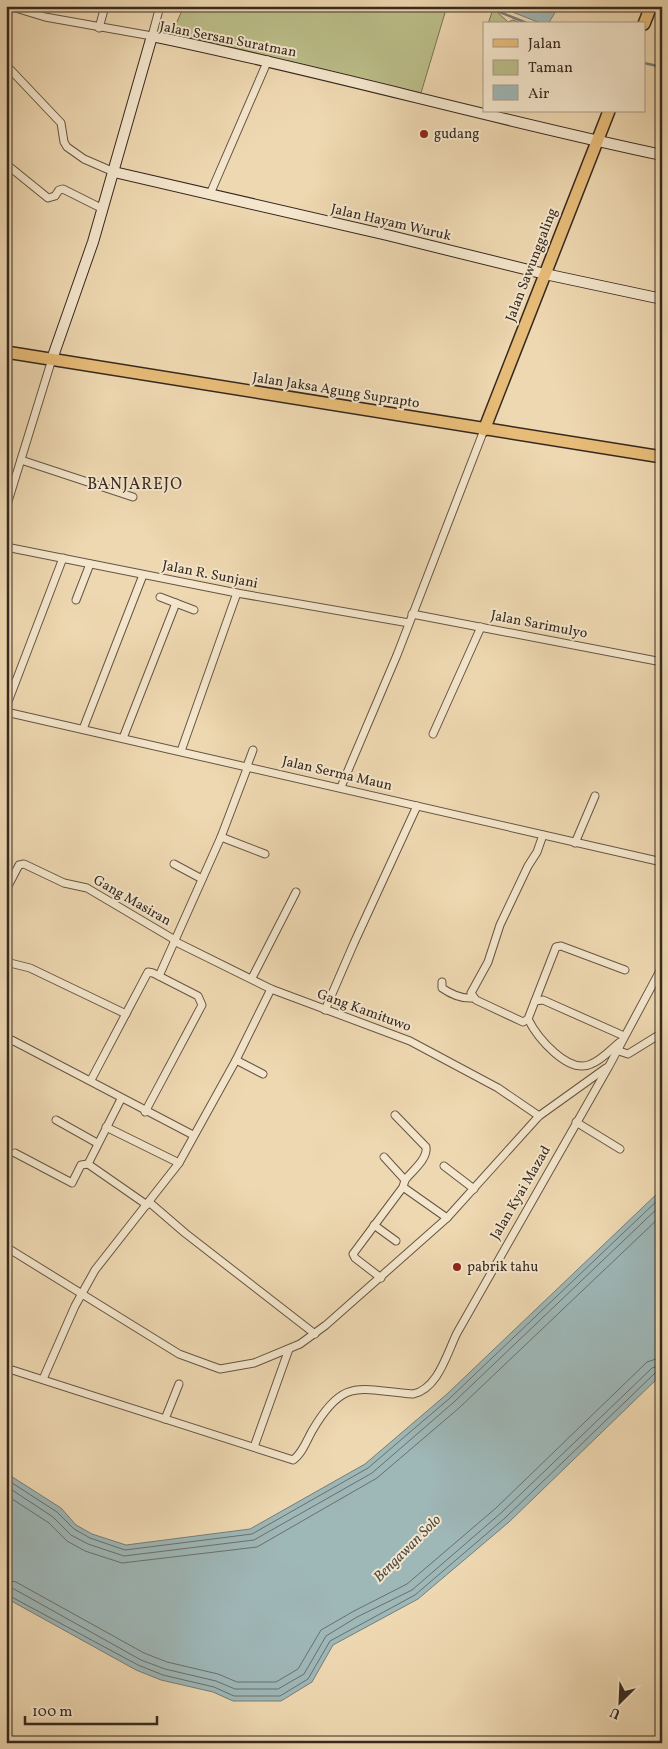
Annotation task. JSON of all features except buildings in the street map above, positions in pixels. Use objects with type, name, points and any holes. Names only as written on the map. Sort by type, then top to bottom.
[{"type":"main road","points":[[645,22],[651,6]]},
{"type":"main road","name":"Jalan Sersan Suratman","points":[[52,359],[103,209],[152,36],[268,60],[662,156]]},
{"type":"main road","name":"Jalan Sawunggaling","points":[[484,430],[609,112]]},
{"type":"main road","name":"Jalan Hayam Wuruk","points":[[114,172],[544,274],[662,299]]},
{"type":"main road","name":"Jalan Jaksa Agung Suprapto","points":[[6,352],[662,458]]},
{"type":"street","points":[[9,6],[99,28],[152,36],[160,6]]},
{"type":"street","points":[[99,28],[105,6]]},
{"type":"street","points":[[210,194],[268,60]]},
{"type":"street","points":[[6,65],[61,123],[64,142],[67,147],[84,159],[114,172]]},
{"type":"street","points":[[6,164],[48,198],[55,196],[63,188],[103,209]]},
{"type":"street","points":[[6,508],[52,359]]},
{"type":"street","points":[[341,787],[409,623],[484,430]]},
{"type":"street","points":[[21,460],[133,497]]},
{"type":"street","name":"Jalan R. Sunjani","points":[[6,547],[237,593],[409,623]]},
{"type":"street","points":[[6,707],[63,558]]},
{"type":"street","points":[[76,600],[90,564]]},
{"type":"street","points":[[83,729],[142,575]]},
{"type":"street","points":[[181,751],[237,593]]},
{"type":"street","points":[[160,597],[194,610]]},
{"type":"street","points":[[123,738],[176,603]]},
{"type":"street","name":"Jalan Sarimulyo","points":[[412,614],[662,662]]},
{"type":"street","points":[[434,734],[481,627]]},
{"type":"street","name":"Jalan Serma Maun","points":[[6,712],[341,787],[543,836],[662,862]]},
{"type":"street","points":[[159,976],[221,837],[253,750]]},
{"type":"street","points":[[575,843],[595,796]]},
{"type":"street","points":[[325,1010],[418,806]]},
{"type":"street","points":[[473,998],[471,993],[488,962],[500,925],[528,866],[538,852],[543,836]]},
{"type":"street","points":[[221,837],[265,854]]},
{"type":"street","name":"Gang Masiran","points":[[6,890],[20,865],[24,864],[64,883],[87,888],[174,941]]},
{"type":"street","points":[[174,864],[202,879]]},
{"type":"street","points":[[252,978],[296,892]]},
{"type":"street","name":"Gang Kamituwo","points":[[174,941],[271,989],[410,1041],[498,1088],[539,1116]]},
{"type":"street","points":[[442,982],[442,988],[460,998],[473,998],[523,1022],[528,1019],[536,1001],[556,947],[561,946],[625,970]]},
{"type":"street","points":[[6,962],[30,968],[126,1014]]},
{"type":"street","name":"Jalan Kyai Mazad","points":[[254,1447],[293,1460],[325,1412],[344,1393],[355,1389],[413,1394],[421,1392],[434,1379],[483,1287],[609,1066],[662,967]]},
{"type":"street","points":[[91,1080],[146,975],[150,972],[198,996],[202,1004],[145,1112]]},
{"type":"street","points":[[43,1379],[82,1293],[95,1270],[180,1163],[193,1135],[236,1060],[271,989]]},
{"type":"street","points":[[536,1001],[550,1002],[622,1041]]},
{"type":"street","points":[[528,1019],[541,1040],[555,1054],[583,1066],[590,1066],[622,1041]]},
{"type":"street","points":[[622,1041],[619,1051],[628,1054],[662,1032]]},
{"type":"street","points":[[6,1037],[91,1080],[145,1112],[193,1135]]},
{"type":"street","points":[[236,1060],[263,1074]]},
{"type":"street","points":[[6,1247],[179,1354],[208,1366],[230,1369],[254,1363],[289,1349],[314,1334],[381,1278],[447,1218],[539,1116],[609,1066]]},
{"type":"street","points":[[88,1164],[121,1099]]},
{"type":"street","points":[[381,1278],[355,1258],[353,1254],[427,1151],[426,1147],[395,1115]]},
{"type":"street","points":[[56,1120],[97,1143]]},
{"type":"street","points":[[576,1122],[620,1149]]},
{"type":"street","points":[[106,1127],[180,1163]]},
{"type":"street","points":[[15,1153],[72,1182],[81,1165],[88,1164],[148,1203],[314,1334]]},
{"type":"street","points":[[384,1156],[404,1183],[447,1218]]},
{"type":"street","points":[[444,1166],[474,1189]]},
{"type":"street","points":[[374,1225],[396,1241]]},
{"type":"street","points":[[6,1368],[98,1399],[254,1447],[289,1349]]},
{"type":"street","points":[[165,1419],[179,1384]]},
{"type":"green space","points":[[184,6],[447,6],[421,93],[172,33]]},
{"type":"green space","points":[[496,11],[508,22],[489,22],[492,12]]},
{"type":"water","points":[[497,6],[559,6],[549,22],[538,22]]},
{"type":"water","name":"Bengawan Solo","points":[[662,1189],[662,1374],[509,1522],[418,1599],[333,1645],[312,1682],[281,1701],[233,1701],[213,1692],[161,1680],[136,1670],[6,1598],[6,1473],[61,1508],[76,1525],[92,1534],[126,1545],[250,1529],[365,1464],[447,1394]]},
{"type":"waterway","points":[[485,6],[524,22]]},
{"type":"waterway","points":[[646,63],[662,67]]},
{"type":"place","name":"gudang","points":[[424,134]]},
{"type":"place","name":"pabrik tahu","points":[[457,1267]]},
{"type":"district","name":"BANJAREJO","points":[[135,485]]}]
